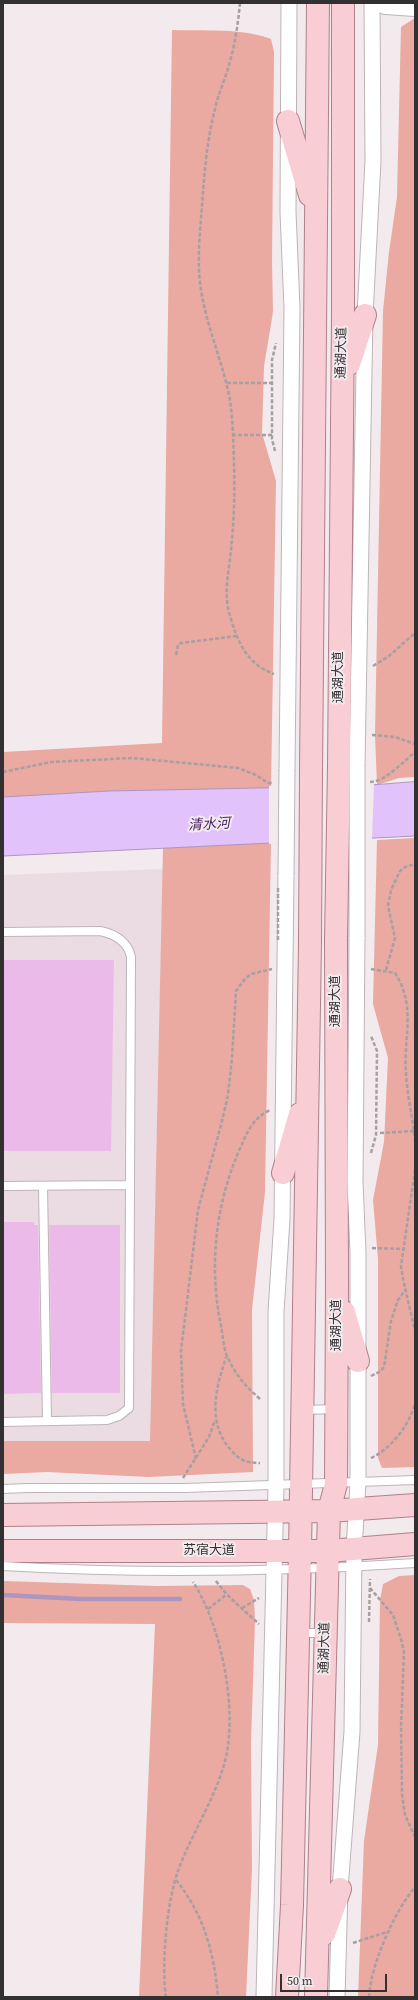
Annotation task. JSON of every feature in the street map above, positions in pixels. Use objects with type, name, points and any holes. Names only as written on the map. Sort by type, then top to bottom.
[{"type":"main road","name":"通湖大道","points":[[316,1997],[327,1560],[329,1510],[336,1484],[336,939],[348,765],[342,384],[330,85],[318,3]]},
{"type":"main road","name":"通湖大道","points":[[287,1997],[292,1905],[302,1485],[310,944],[316,216],[330,85],[343,3]]},
{"type":"main road","points":[[288,121],[316,216]]},
{"type":"main road","points":[[342,384],[365,315]]},
{"type":"main road","points":[[282,1173],[308,1088]]},
{"type":"main road","points":[[337,1287],[362,1369]]},
{"type":"main road","points":[[3,1515],[275,1512],[415,1505]]},
{"type":"main road","name":"苏宿大道","points":[[3,1551],[274,1560],[327,1560],[354,1559],[415,1544]]},
{"type":"main road","points":[[317,1952],[340,1889]]},
{"type":"street","points":[[264,1997],[276,1486],[276,1312],[282,1173],[286,875],[292,308],[288,212],[289,3]]},
{"type":"street","points":[[337,1997],[340,1889],[352,1732],[354,1559],[362,1369],[356,1182],[358,937],[348,765],[365,315],[373,161],[372,3]]},
{"type":"street","points":[[386,3],[415,5]]},
{"type":"lane","points":[[3,932],[100,931],[112,934],[129,949],[131,957],[128,1408],[119,1416],[107,1420],[3,1422]]},
{"type":"lane","points":[[3,1186],[130,1185]]},
{"type":"lane","points":[[43,1186],[46,1421]]},
{"type":"lane","points":[[303,1410],[336,1410]]},
{"type":"lane","points":[[3,1489],[276,1486],[415,1480]]},
{"type":"lane","points":[[354,1559],[415,1563]]},
{"type":"lane","points":[[3,1566],[78,1570],[208,1570],[274,1560]]},
{"type":"lane","points":[[298,1633],[325,1633]]},
{"type":"path","points":[[240,3],[238,24],[230,64],[215,108],[209,141],[200,243],[200,275],[205,314],[226,383],[232,435],[235,508],[230,560],[226,577],[226,597],[229,615],[237,636],[249,660],[263,670],[281,677]]},
{"type":"path","points":[[226,383],[272,383]]},
{"type":"path","points":[[232,435],[272,435]]},
{"type":"path","points":[[368,669],[389,656],[415,633]]},
{"type":"path","points":[[176,655],[178,645],[181,643],[237,636]]},
{"type":"path","points":[[367,734],[395,737],[415,744]]},
{"type":"path","points":[[367,782],[374,782],[391,773],[415,752]]},
{"type":"path","points":[[3,772],[51,762],[132,758],[238,768],[256,775],[268,783],[275,783]]},
{"type":"path","points":[[386,970],[395,938],[388,906],[391,890],[400,871],[405,867],[415,864]]},
{"type":"path","points":[[196,1459],[183,1404],[181,1351],[190,1262],[198,1210],[228,1095],[236,991],[244,980],[251,974],[278,968]]},
{"type":"path","points":[[365,968],[386,970],[395,973],[402,984],[409,1021],[406,1072],[415,1140]]},
{"type":"path","points":[[260,1399],[240,1380],[226,1355],[216,1303],[215,1254],[221,1203],[232,1167],[250,1125],[261,1114],[271,1109]]},
{"type":"path","points":[[380,1133],[414,1131]]},
{"type":"path","points":[[415,1170],[401,1266],[415,1331]]},
{"type":"path","points":[[366,1248],[403,1249]]},
{"type":"path","points":[[362,1369],[381,1371],[384,1367],[391,1321],[398,1300],[405,1290]]},
{"type":"path","points":[[180,1488],[186,1470],[196,1459],[209,1437],[215,1419],[216,1391],[226,1355]]},
{"type":"path","points":[[365,1460],[374,1456],[400,1434],[409,1422],[415,1404]]},
{"type":"path","points":[[215,1419],[220,1436],[236,1456],[246,1462],[260,1463]]},
{"type":"path","points":[[166,1997],[164,1968],[169,1907],[176,1880],[189,1845],[213,1794],[224,1766],[229,1731],[227,1679],[222,1654],[208,1609],[200,1593],[185,1570]]},
{"type":"path","points":[[208,1570],[226,1595],[260,1625]]},
{"type":"path","points":[[370,1588],[393,1615],[404,1652],[401,1727],[402,1794],[405,1815],[415,1837]]},
{"type":"path","points":[[208,1609],[226,1595]]},
{"type":"path","points":[[242,1608],[260,1598]]},
{"type":"path","points":[[176,1880],[185,1892],[207,1936],[213,1955],[218,1997]]},
{"type":"path","points":[[369,1997],[377,1958],[401,1909],[415,1887]]},
{"type":"path","points":[[347,1945],[368,1937],[390,1932]]},
{"type":"shaded area","points":[[415,18],[415,777],[399,778],[377,785],[375,735],[383,311],[389,252],[397,197],[401,27]]},
{"type":"shaded area","points":[[172,30],[222,31],[260,35],[271,39],[274,52],[273,312],[264,366],[262,433],[276,481],[271,788],[3,798],[3,752],[162,743]]},
{"type":"shaded area","points":[[415,838],[415,1467],[382,1468],[378,1458],[378,1259],[373,1200],[384,1142],[388,1058],[373,1004],[377,840]]},
{"type":"shaded area","points":[[271,842],[265,1192],[252,1310],[253,1472],[149,1477],[47,1472],[3,1474],[3,1441],[150,1441],[163,848]]},
{"type":"shaded area","points":[[163,869],[150,1441],[3,1441],[3,875]]},
{"type":"shaded area","points":[[415,1575],[415,1997],[358,1997],[364,1841],[378,1745],[380,1600],[383,1584],[399,1576]]},
{"type":"shaded area","points":[[3,1581],[157,1586],[243,1585],[250,1589],[254,1600],[255,1620],[251,1743],[252,1869],[246,1997],[139,1997],[155,1624],[3,1623]]},
{"type":"water","name":"清水河","points":[[415,782],[415,836],[3,856],[3,797],[109,791],[358,786]]},
{"type":"pier","points":[[374,783],[372,841],[269,844],[269,786]]},
{"type":"building","points":[[3,960],[114,960],[111,1151],[3,1151]]},
{"type":"building","points":[[3,1222],[34,1222],[34,1225],[38,1225],[41,1393],[3,1394]]},
{"type":"building","points":[[49,1225],[120,1225],[120,1393],[52,1393]]},
{"type":"waterway","points":[[3,1595],[81,1599],[180,1599]]}]
